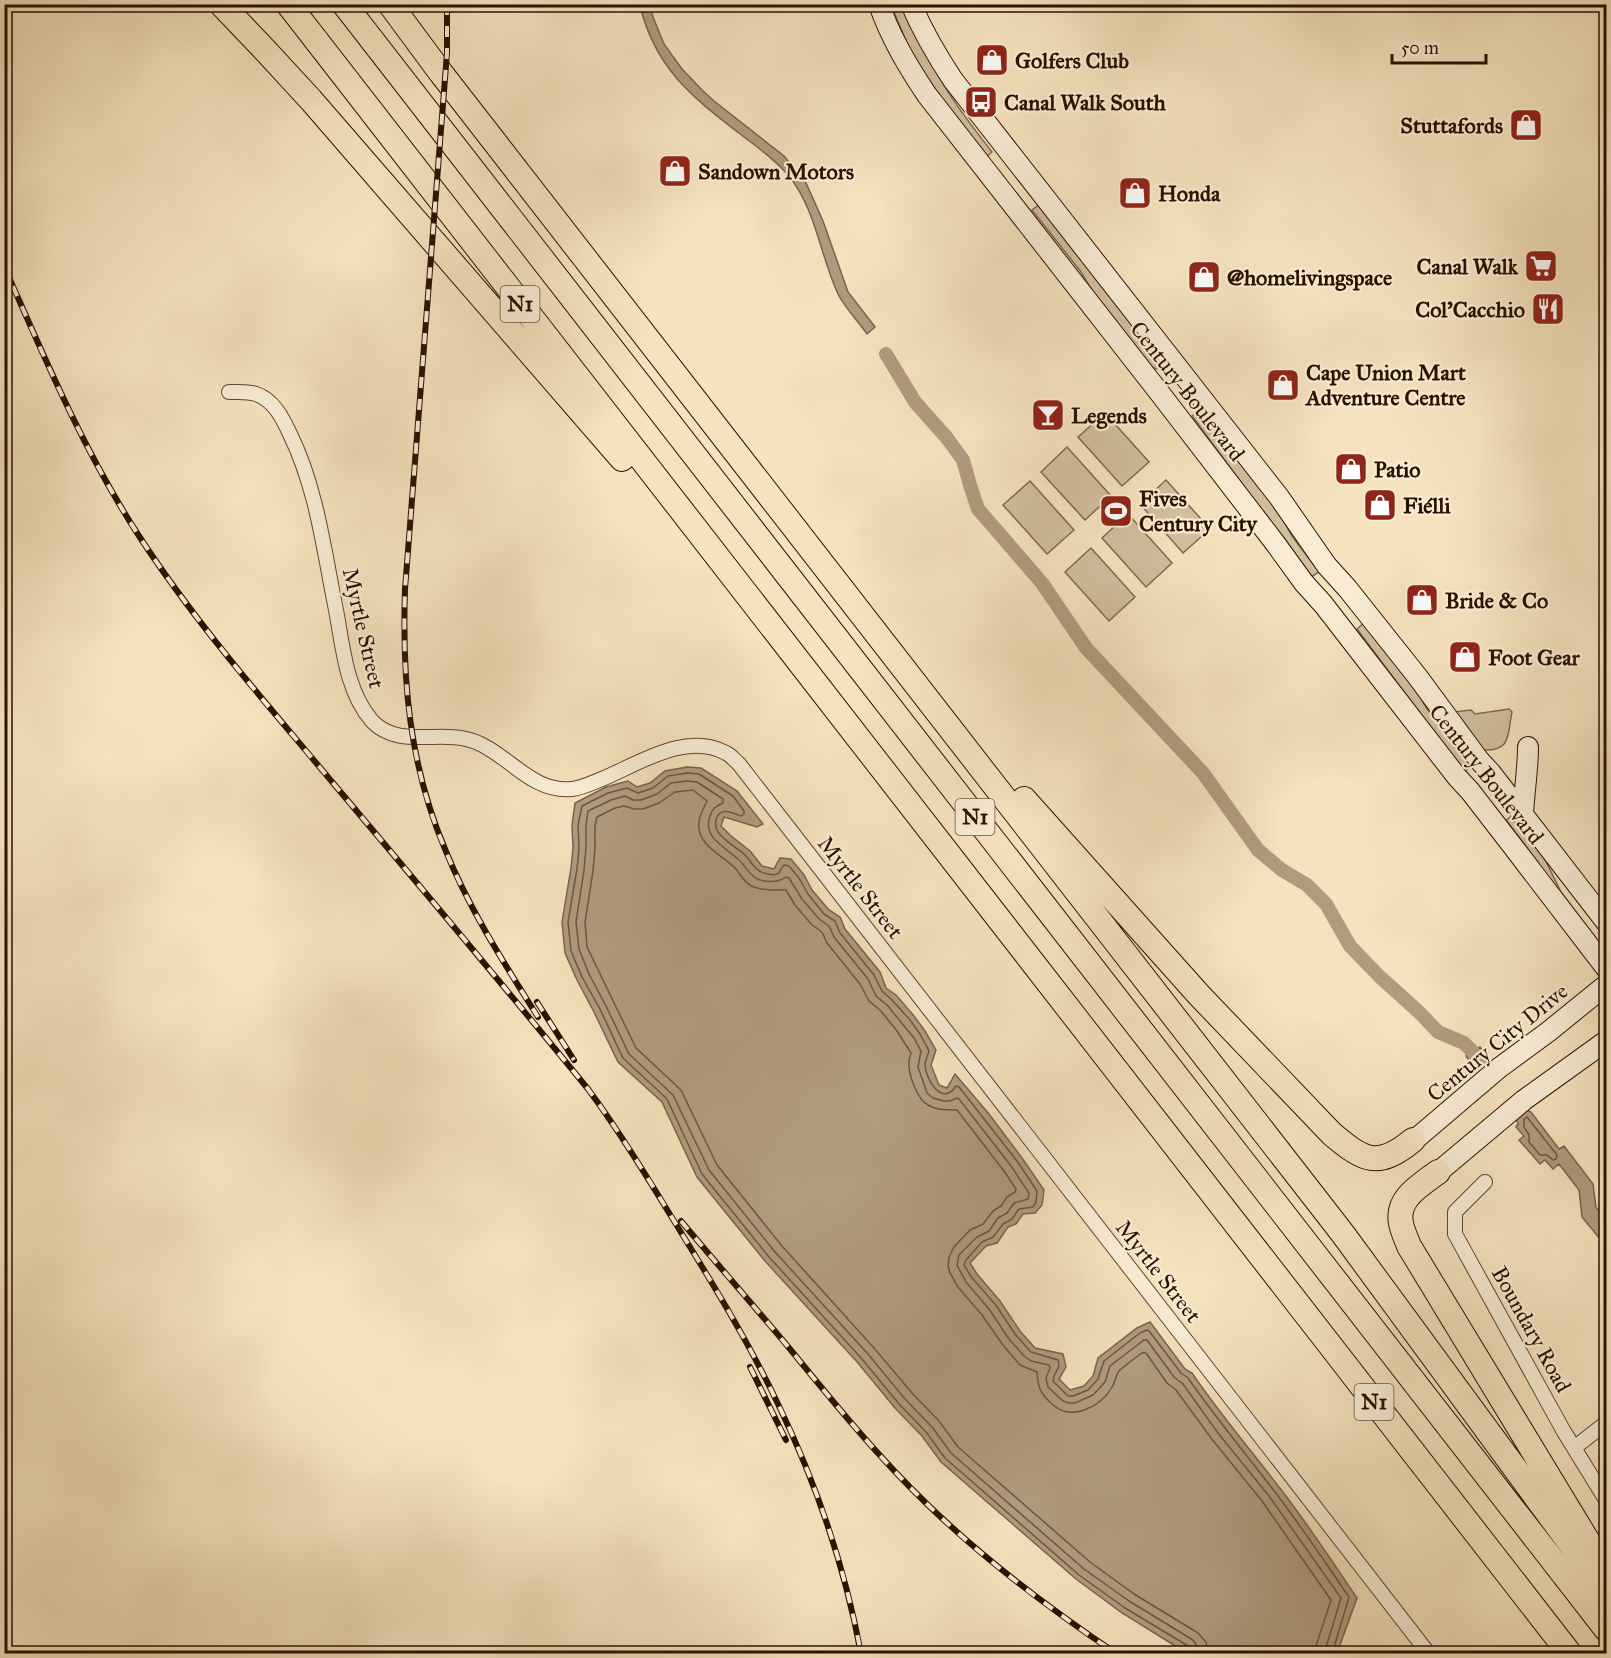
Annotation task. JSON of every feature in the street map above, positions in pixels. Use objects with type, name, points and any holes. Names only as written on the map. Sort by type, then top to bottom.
[{"type":"highway","points":[[222,4],[311,100],[650,490],[753,603]]},
{"type":"highway","name":"N1","points":[[288,4],[1570,1653]]},
{"type":"highway","name":"N1","points":[[344,4],[1606,1629]]},
{"type":"highway","points":[[395,9],[441,73],[1343,1234],[1606,1591]]},
{"type":"highway","points":[[862,615],[1200,995],[1332,1134],[1352,1151],[1371,1158],[1392,1155],[1416,1138]]},
{"type":"highway","points":[[1440,1170],[1409,1194],[1401,1207],[1401,1223],[1409,1246],[1606,1570]]},
{"type":"main road","name":"Century Boulevard","points":[[879,4],[886,25],[927,95],[1168,403],[1304,583],[1323,604],[1456,777],[1470,791],[1606,968]]},
{"type":"main road","name":"Century Boulevard","points":[[911,4],[922,31],[953,80],[1279,496],[1327,566],[1418,676],[1479,760],[1606,922]]},
{"type":"main road","points":[[1523,815],[1528,747]]},
{"type":"main road","name":"Century City Drive","points":[[1416,1138],[1498,1068],[1548,1032],[1606,984]]},
{"type":"main road","points":[[1440,1170],[1524,1100],[1606,1041]]},
{"type":"street","name":"Myrtle Street","points":[[229,392],[256,394],[272,405],[281,415],[300,455],[318,520],[352,687],[370,719],[384,731],[403,737],[444,736],[475,741],[489,748],[538,783],[570,790],[590,784],[644,759],[683,746],[698,745],[727,753],[739,765],[1429,1653]]},
{"type":"street","name":"Boundary Road","points":[[1485,1182],[1455,1212],[1455,1234],[1574,1448],[1606,1500]]},
{"type":"street","points":[[1574,1448],[1606,1423]]},
{"type":"shaded area","points":[[891,5],[904,5],[940,79],[992,152],[985,158],[932,91],[909,48]]},
{"type":"shaded area","points":[[1040,204],[1165,362],[1157,369],[1149,366],[1111,323],[1081,272],[1032,210]]},
{"type":"shaded area","points":[[1201,410],[1273,502],[1292,536],[1319,572],[1311,577],[1192,416]]},
{"type":"shaded area","points":[[1105,413],[1149,462],[1122,486],[1078,437]]},
{"type":"shaded area","points":[[1067,447],[1111,496],[1085,520],[1041,472]]},
{"type":"shaded area","points":[[1166,480],[1210,529],[1183,553],[1140,504]]},
{"type":"shaded area","points":[[1030,481],[1074,530],[1047,554],[1003,505]]},
{"type":"shaded area","points":[[1128,514],[1172,563],[1146,587],[1102,538]]},
{"type":"shaded area","points":[[1091,548],[1135,597],[1109,621],[1065,572]]},
{"type":"shaded area","points":[[1365,622],[1405,671],[1427,709],[1472,766],[1464,772],[1357,629]]},
{"type":"shaded area","points":[[1509,709],[1512,712],[1506,740],[1499,748],[1492,750],[1483,750],[1453,712],[1471,710],[1475,714]]},
{"type":"shaded area","points":[[1515,814],[1534,837],[1561,892],[1606,951],[1602,954],[1556,894],[1537,861],[1506,820]]},
{"type":"water","points":[[640,5],[650,5],[664,44],[682,69],[714,101],[784,156],[806,183],[823,221],[848,292],[875,327],[867,334],[838,294],[812,218],[798,189],[789,176],[768,155],[709,109],[679,81],[656,48]]},
{"type":"water","points":[[687,767],[701,768],[737,791],[763,824],[757,827],[724,817],[721,826],[750,851],[762,866],[774,869],[780,858],[791,859],[812,890],[829,910],[840,917],[845,929],[880,972],[886,988],[896,995],[925,1031],[936,1050],[931,1065],[939,1085],[947,1088],[955,1074],[989,1114],[1044,1190],[1042,1205],[1035,1213],[1023,1214],[1016,1224],[1008,1227],[997,1243],[986,1246],[970,1263],[977,1274],[1035,1348],[1063,1354],[1066,1367],[1059,1379],[1070,1390],[1084,1386],[1093,1376],[1098,1358],[1137,1328],[1150,1322],[1185,1369],[1192,1373],[1289,1501],[1357,1598],[1337,1653],[1191,1653],[1177,1647],[1122,1613],[1076,1579],[941,1462],[922,1436],[765,1261],[697,1177],[662,1102],[618,1062],[565,953],[562,922],[571,868],[575,803],[606,787],[628,781],[637,787],[650,783],[665,771]]},
{"type":"water","points":[[1480,1047],[1559,1149],[1564,1146],[1593,1184],[1596,1207],[1606,1221],[1606,1263],[1601,1257],[1605,1254],[1602,1248],[1605,1245],[1582,1217],[1579,1190],[1559,1164],[1553,1169],[1545,1160],[1540,1164],[1519,1140],[1524,1136],[1516,1127],[1518,1124],[1516,1118],[1466,1056]]},
{"type":"pier","points":[[1491,1059],[1529,1108],[1513,1120],[1475,1071]]},
{"type":"waterway","points":[[886,354],[915,402],[963,460],[978,509],[1042,583],[1086,648],[1203,773],[1258,850],[1282,870],[1307,885],[1326,904],[1350,946],[1438,1032],[1464,1043],[1473,1052]]},
{"type":"railway","points":[[447,4],[447,53],[405,589],[407,688],[410,721],[423,785],[445,849],[476,914],[538,1017]]},
{"type":"railway","points":[[4,266],[84,440],[121,507],[163,571],[234,664],[588,1089],[625,1142],[659,1197],[744,1339],[792,1434],[817,1495],[838,1557],[861,1654]]},
{"type":"railway","points":[[537,1002],[574,1060]]},
{"type":"railway","points":[[681,1221],[857,1429],[910,1487],[950,1526],[996,1565],[1067,1620],[1117,1654]]},
{"type":"railway","points":[[750,1367],[786,1440]]},
{"type":"place","name":"Golfers Club","points":[[992,60]]},
{"type":"place","name":"Canal Walk South","points":[[981,102]]},
{"type":"place","name":"Stuttafords","points":[[1526,125]]},
{"type":"place","name":"Sandown Motors","points":[[675,171]]},
{"type":"place","name":"Honda","points":[[1135,193]]},
{"type":"place","name":"Canal Walk","points":[[1541,266]]},
{"type":"place","name":"@homelivingspace","points":[[1204,277]]},
{"type":"place","name":"Col'Cacchio","points":[[1548,309]]},
{"type":"place","name":"Cape Union Mart Adventure Centre","points":[[1283,385]]},
{"type":"place","name":"Legends","points":[[1048,415]]},
{"type":"place","name":"Patio","points":[[1351,469]]},
{"type":"place","name":"Fiélli","points":[[1380,505]]},
{"type":"place","name":"Fives Century City","points":[[1116,511]]},
{"type":"place","name":"Bride & Co","points":[[1422,600]]},
{"type":"place","name":"Foot Gear","points":[[1465,657]]}]
